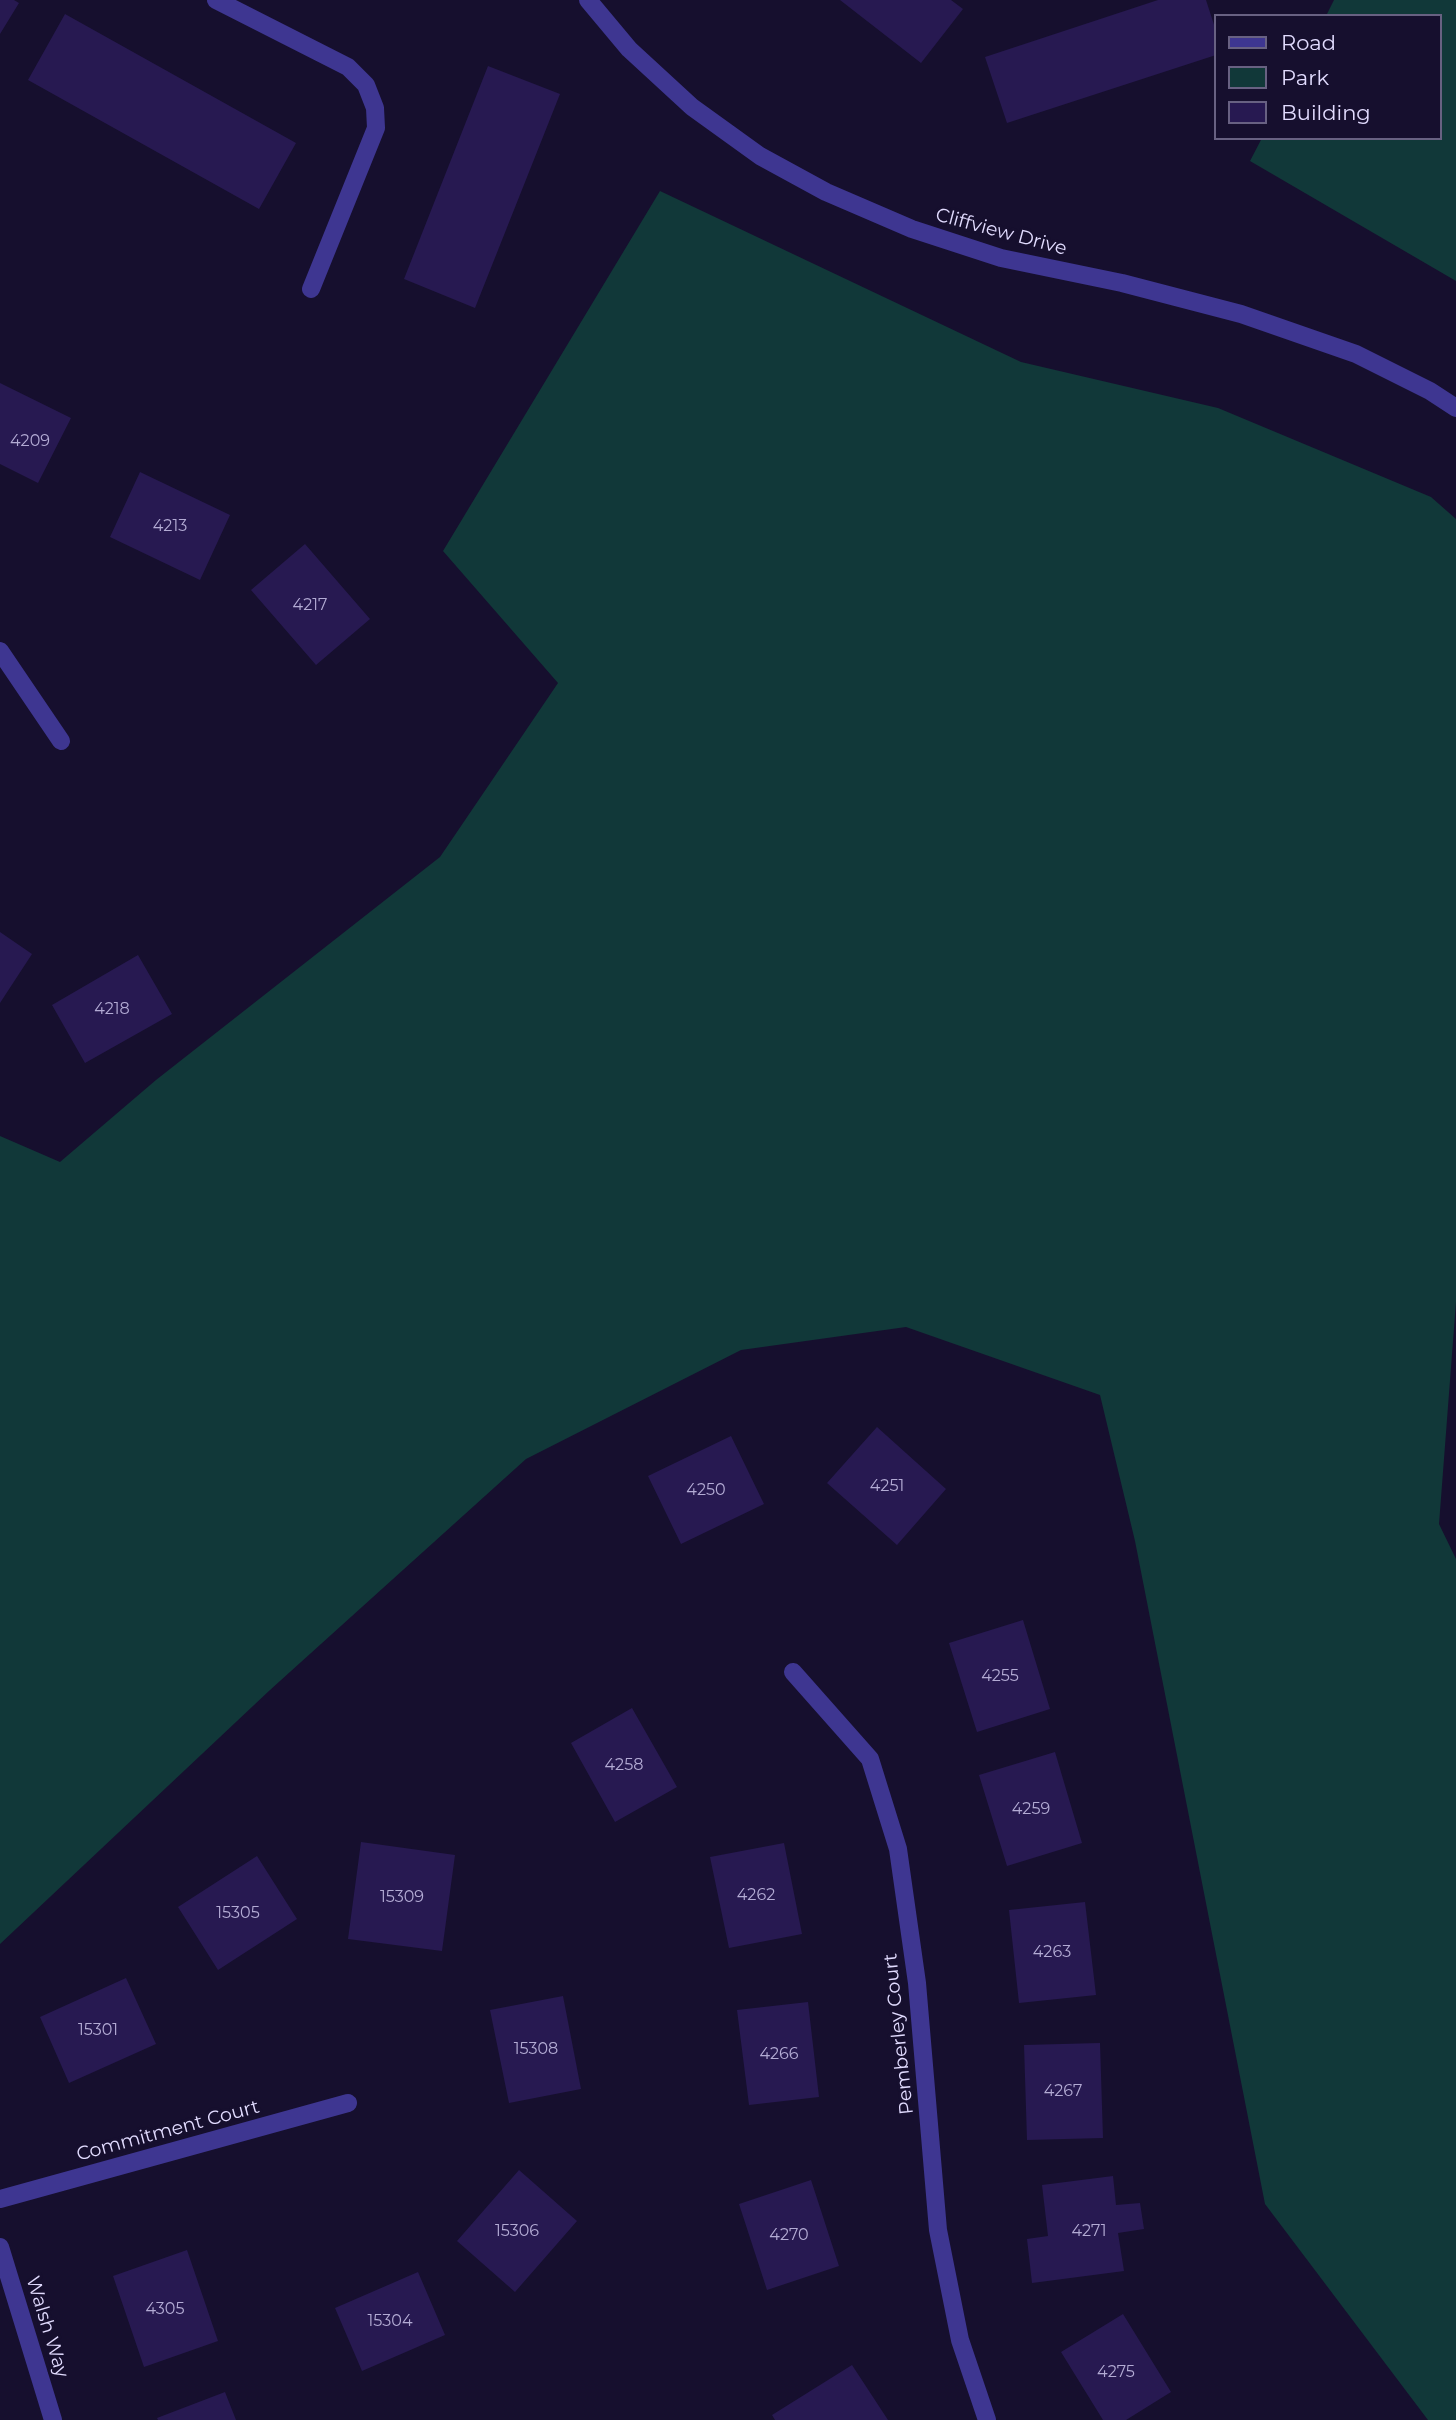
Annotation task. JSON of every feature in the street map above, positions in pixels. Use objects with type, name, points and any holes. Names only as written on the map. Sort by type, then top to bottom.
[{"type":"street","points":[[216,0],[348,67],[366,85],[375,108],[376,128],[311,289]]},
{"type":"street","name":"Cliffview Drive","points":[[587,0],[629,49],[692,107],[760,156],[826,192],[912,229],[1001,258],[1122,283],[1254,318],[1356,354],[1430,391],[1456,408]]},
{"type":"street","points":[[0,651],[61,741]]},
{"type":"street","name":"Pemberley Court","points":[[793,1672],[870,1759],[898,1849],[917,1983],[938,2230],[960,2340],[987,2420]]},
{"type":"street","name":"Commitment Court","points":[[0,2199],[348,2103]]},
{"type":"street","name":"Walsh Way","points":[[0,2247],[53,2420]]},
{"type":"green space","points":[[1334,0],[1456,0],[1456,281],[1250,161],[1261,140],[1442,140],[1442,14],[1327,14]]},
{"type":"green space","points":[[660,191],[1021,362],[1218,408],[1431,497],[1456,519],[1456,1302],[1439,1524],[1456,1559],[1456,2420],[1428,2420],[1265,2204],[1135,1541],[1100,1395],[906,1327],[741,1350],[526,1459],[270,1690],[0,1944],[0,1136],[60,1162],[156,1080],[440,857],[558,683],[443,551]]},
{"type":"building","points":[[0,0],[14,0],[19,3],[0,34]]},
{"type":"building","points":[[840,0],[951,0],[963,9],[921,63]]},
{"type":"building","points":[[1158,0],[1206,0],[1214,25],[1214,56],[1007,123],[985,57]]},
{"type":"building","points":[[65,14],[296,143],[259,209],[28,80]]},
{"type":"building","points":[[488,66],[560,94],[475,308],[404,279]]},
{"type":"building","points":[[0,383],[71,418],[38,483],[0,464]]},
{"type":"building","points":[[140,472],[230,515],[200,580],[110,537]]},
{"type":"building","points":[[305,544],[370,619],[316,665],[251,590]]},
{"type":"building","points":[[0,932],[32,954],[0,1003]]},
{"type":"building","points":[[138,955],[172,1014],[85,1063],[52,1005]]},
{"type":"building","points":[[877,1427],[946,1489],[897,1545],[827,1483]]},
{"type":"building","points":[[731,1436],[764,1504],[681,1544],[648,1476]]},
{"type":"building","points":[[1023,1620],[1050,1709],[977,1732],[949,1643]]},
{"type":"building","points":[[632,1708],[677,1787],[615,1822],[571,1743]]},
{"type":"building","points":[[1055,1752],[1082,1843],[1007,1866],[979,1775]]},
{"type":"building","points":[[361,1842],[455,1855],[442,1951],[348,1939]]},
{"type":"building","points":[[784,1843],[802,1934],[729,1948],[710,1857]]},
{"type":"building","points":[[257,1856],[297,1919],[218,1970],[178,1907]]},
{"type":"building","points":[[1085,1902],[1096,1995],[1019,2003],[1009,1910]]},
{"type":"building","points":[[126,1978],[156,2044],[69,2083],[40,2017]]},
{"type":"building","points":[[563,1996],[581,2089],[509,2103],[490,2010]]},
{"type":"building","points":[[808,2002],[819,2097],[749,2105],[737,2010]]},
{"type":"building","points":[[1100,2043],[1103,2138],[1027,2140],[1024,2045]]},
{"type":"building","points":[[519,2170],[577,2221],[515,2292],[457,2241]]},
{"type":"building","points":[[1113,2176],[1116,2205],[1140,2203],[1144,2229],[1118,2233],[1124,2271],[1032,2283],[1027,2239],[1048,2236],[1042,2185]]},
{"type":"building","points":[[811,2180],[839,2266],[767,2290],[739,2204]]},
{"type":"building","points":[[187,2250],[218,2341],[144,2367],[113,2276]]},
{"type":"building","points":[[418,2272],[445,2335],[362,2371],[335,2308]]},
{"type":"building","points":[[1123,2314],[1171,2392],[1126,2420],[1103,2420],[1061,2352]]},
{"type":"building","points":[[852,2365],[888,2420],[775,2420],[772,2415]]},
{"type":"building","points":[[225,2392],[236,2420],[157,2418]]}]
